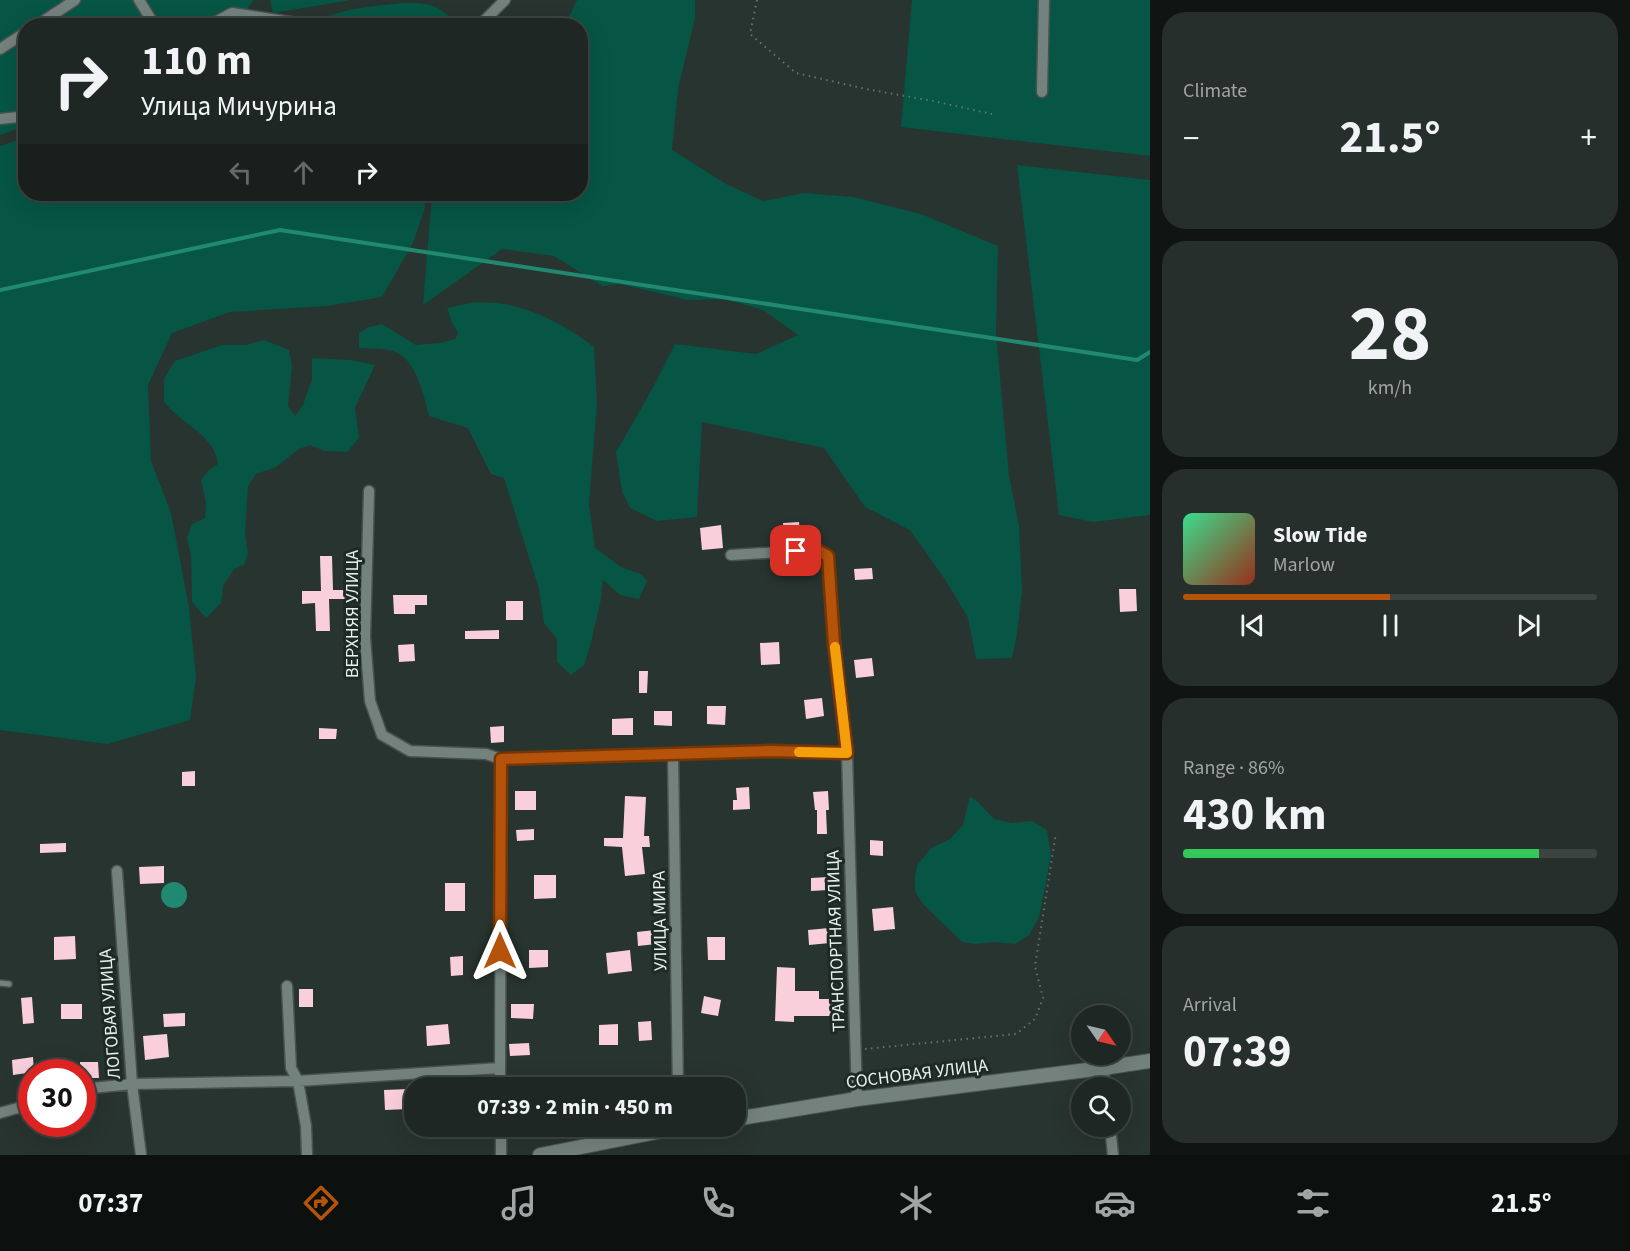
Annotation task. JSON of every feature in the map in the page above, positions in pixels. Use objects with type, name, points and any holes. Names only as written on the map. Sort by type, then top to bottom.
[{"type":"street","points":[[48,18],[75,0]]},
{"type":"street","points":[[139,0],[150,18]]},
{"type":"street","points":[[487,18],[505,0]]},
{"type":"street","points":[[1042,92],[1044,0]]},
{"type":"street","points":[[223,18],[232,13],[265,18]]},
{"type":"street","points":[[0,49],[18,37]]},
{"type":"street","points":[[0,118],[18,117]]},
{"type":"street","name":"ВЕРХНЯЯ УЛИЦА","points":[[369,491],[365,637],[370,701],[382,735],[410,751],[486,754],[501,759]]},
{"type":"street","name":"ТРАНСПОРТНАЯ УЛИЦА","points":[[731,555],[817,550],[828,556],[834,644],[847,753],[856,1050]]},
{"type":"street","points":[[500,1077],[501,759],[770,751],[847,753]]},
{"type":"street","name":"УЛИЦА МИРА","points":[[674,754],[678,1077]]},
{"type":"street","name":"ЛОГОВАЯ УЛИЦА","points":[[117,871],[132,1084],[141,1155]]},
{"type":"street","points":[[287,986],[291,1068],[298,1081],[306,1126],[307,1155]]},
{"type":"street","points":[[856,1050],[857,1099]]},
{"type":"street","name":"СОСНОВАЯ УЛИЦА","points":[[746,1117],[857,1099],[1150,1061]]},
{"type":"street","points":[[96,1088],[132,1084],[298,1081],[500,1068]]},
{"type":"street","points":[[1103,1068],[1104,1077]]},
{"type":"street","points":[[0,1113],[18,1108]]},
{"type":"street","points":[[501,1137],[501,1155]]},
{"type":"street","points":[[540,1155],[631,1137]]},
{"type":"street","points":[[1111,1137],[1113,1155]]},
{"type":"lane","points":[[0,983],[9,984]]},
{"type":"path","points":[[757,0],[750,34],[796,73],[992,114]]},
{"type":"path","name":"ТРАНСПОРТНАЯ УЛИЦА","points":[[856,1050],[1016,1034],[1035,1019],[1043,998],[1035,966],[1056,833]]},
{"type":"shaded area","points":[[0,0],[253,0],[241,18],[18,18],[18,129],[0,135]]},
{"type":"shaded area","points":[[270,0],[351,0],[273,13]]},
{"type":"shaded area","points":[[577,0],[695,0],[695,18],[678,89],[672,150],[726,184],[763,201],[804,193],[853,197],[921,214],[998,246],[996,333],[1009,476],[1019,526],[1022,591],[1012,658],[976,659],[968,618],[946,581],[910,530],[865,507],[824,448],[702,422],[697,517],[657,521],[630,508],[622,491],[616,452],[675,344],[756,354],[798,335],[763,310],[725,299],[688,300],[620,284],[602,286],[554,256],[502,249],[423,305],[431,201],[588,201],[588,18],[568,18]]},
{"type":"shaded area","points":[[912,0],[1150,0],[1150,156],[901,127]]},
{"type":"shaded area","points":[[404,3],[425,4],[436,7],[451,18],[326,18],[364,7]]},
{"type":"shaded area","points":[[18,140],[18,201],[424,201],[425,208],[413,243],[382,297],[327,306],[230,312],[172,333],[148,385],[151,461],[171,513],[189,607],[196,677],[190,720],[108,744],[0,730],[0,146]]},
{"type":"shaded area","points":[[1017,165],[1150,180],[1150,515],[1093,522],[1059,515]]},
{"type":"shaded area","points":[[475,302],[501,303],[528,310],[563,326],[594,347],[597,403],[589,504],[595,548],[621,567],[641,574],[647,581],[639,599],[620,595],[603,580],[601,599],[584,665],[571,675],[557,662],[557,639],[544,623],[539,589],[504,478],[491,474],[468,428],[429,416],[418,379],[408,361],[393,351],[359,348],[359,333],[369,327],[382,324],[416,345],[455,339],[458,333],[447,308]]},
{"type":"shaded area","points":[[264,340],[289,350],[292,366],[288,406],[295,416],[303,405],[312,379],[312,358],[351,360],[375,365],[355,408],[359,438],[347,452],[325,451],[310,445],[299,449],[276,467],[256,474],[248,486],[245,534],[248,553],[244,565],[234,569],[223,586],[221,603],[206,618],[192,602],[191,555],[187,538],[192,524],[205,518],[206,503],[201,480],[218,464],[209,442],[164,402],[164,378],[175,361],[222,345],[245,345]]},
{"type":"shaded area","points":[[970,796],[994,819],[1011,823],[1032,821],[1047,830],[1051,854],[1039,917],[1029,935],[1015,944],[962,942],[923,904],[915,891],[918,864],[931,848],[950,839],[963,825]]},
{"type":"shaded area","points":[[174,882],[183,886],[187,895],[183,904],[174,908],[165,904],[161,895],[165,886]]},
{"type":"building","points":[[799,522],[800,535],[784,536],[783,523]]},
{"type":"building","points":[[721,525],[723,548],[702,550],[700,528]]},
{"type":"building","points":[[320,556],[332,556],[333,590],[350,590],[350,599],[329,599],[330,631],[316,631],[315,603],[302,604],[302,591],[321,591]]},
{"type":"building","points":[[872,568],[873,579],[855,580],[854,569]]},
{"type":"building","points":[[1119,589],[1136,589],[1137,611],[1120,612]]},
{"type":"building","points":[[393,595],[427,595],[427,605],[415,605],[415,614],[394,614]]},
{"type":"building","points":[[506,601],[523,601],[523,620],[506,620]]},
{"type":"building","points":[[499,630],[499,639],[465,639],[465,631]]},
{"type":"building","points":[[779,642],[780,664],[761,665],[760,643]]},
{"type":"building","points":[[414,644],[415,661],[399,662],[398,645]]},
{"type":"building","points":[[872,658],[874,676],[856,678],[854,660]]},
{"type":"building","points":[[639,671],[648,671],[647,693],[639,693]]},
{"type":"building","points":[[822,698],[824,716],[806,719],[804,700]]},
{"type":"building","points":[[707,706],[726,706],[725,725],[707,724]]},
{"type":"building","points":[[654,711],[672,711],[672,726],[654,725]]},
{"type":"building","points":[[633,718],[633,735],[612,735],[612,719]]},
{"type":"building","points":[[504,726],[504,742],[491,743],[490,727]]},
{"type":"building","points":[[319,728],[337,729],[336,739],[319,739]]},
{"type":"building","points":[[195,771],[195,786],[182,786],[182,772]]},
{"type":"building","points":[[749,787],[750,809],[733,810],[733,800],[737,800],[736,788]]},
{"type":"building","points":[[515,791],[536,791],[536,810],[515,810]]},
{"type":"building","points":[[828,791],[827,834],[817,834],[817,810],[815,810],[813,792]]},
{"type":"building","points":[[625,796],[646,797],[644,836],[649,836],[650,847],[642,847],[645,874],[625,876],[622,847],[604,846],[604,838],[623,838]]},
{"type":"building","points":[[534,829],[534,840],[517,841],[516,830]]},
{"type":"building","points":[[870,840],[883,841],[883,856],[870,855]]},
{"type":"building","points":[[66,843],[66,852],[40,853],[40,844]]},
{"type":"building","points":[[164,866],[164,883],[140,884],[139,867]]},
{"type":"building","points":[[534,875],[556,875],[556,898],[534,899]]},
{"type":"building","points":[[828,877],[828,890],[811,891],[811,878]]},
{"type":"building","points":[[445,883],[465,883],[465,911],[445,911]]},
{"type":"building","points":[[893,907],[895,929],[874,931],[872,909]]},
{"type":"building","points":[[829,928],[830,943],[809,945],[808,930]]},
{"type":"building","points":[[655,930],[656,944],[638,946],[637,932]]},
{"type":"building","points":[[75,936],[76,959],[54,960],[54,937]]},
{"type":"building","points":[[707,937],[725,937],[725,960],[708,960]]},
{"type":"building","points":[[529,950],[548,950],[548,967],[529,968]]},
{"type":"building","points":[[630,950],[632,971],[608,974],[606,953]]},
{"type":"building","points":[[463,956],[463,975],[451,976],[450,957]]},
{"type":"building","points":[[777,967],[795,968],[795,991],[819,991],[819,999],[833,999],[833,1016],[794,1016],[794,1022],[775,1021]]},
{"type":"building","points":[[299,989],[313,989],[313,1007],[299,1007]]},
{"type":"building","points":[[704,996],[721,1000],[718,1016],[701,1013]]},
{"type":"building","points":[[32,997],[34,1023],[23,1024],[21,998]]},
{"type":"building","points":[[61,1004],[82,1004],[82,1019],[61,1019]]},
{"type":"building","points":[[511,1004],[534,1004],[533,1019],[511,1018]]},
{"type":"building","points":[[185,1013],[185,1026],[164,1027],[163,1014]]},
{"type":"building","points":[[651,1021],[652,1040],[639,1041],[638,1022]]},
{"type":"building","points":[[448,1024],[450,1044],[427,1046],[426,1026]]},
{"type":"building","points":[[618,1024],[618,1045],[599,1045],[599,1025]]},
{"type":"building","points":[[167,1034],[169,1057],[145,1060],[143,1036]]},
{"type":"building","points":[[529,1043],[530,1055],[510,1056],[509,1044]]},
{"type":"building","points":[[18,1059],[18,1074],[13,1075],[12,1060]]},
{"type":"building","points":[[96,1062],[98,1062],[99,1078],[96,1078]]},
{"type":"building","points":[[404,1089],[404,1109],[385,1110],[384,1090]]},
{"type":"waterway","points":[[0,290],[280,230],[1137,360],[1150,352]]},
{"type":"slow traffic","points":[[799,752],[847,753],[835,647]]},
{"type":"route","points":[[500,951],[501,759],[770,751],[847,753],[834,644],[828,556],[817,550],[796,551]]}]
